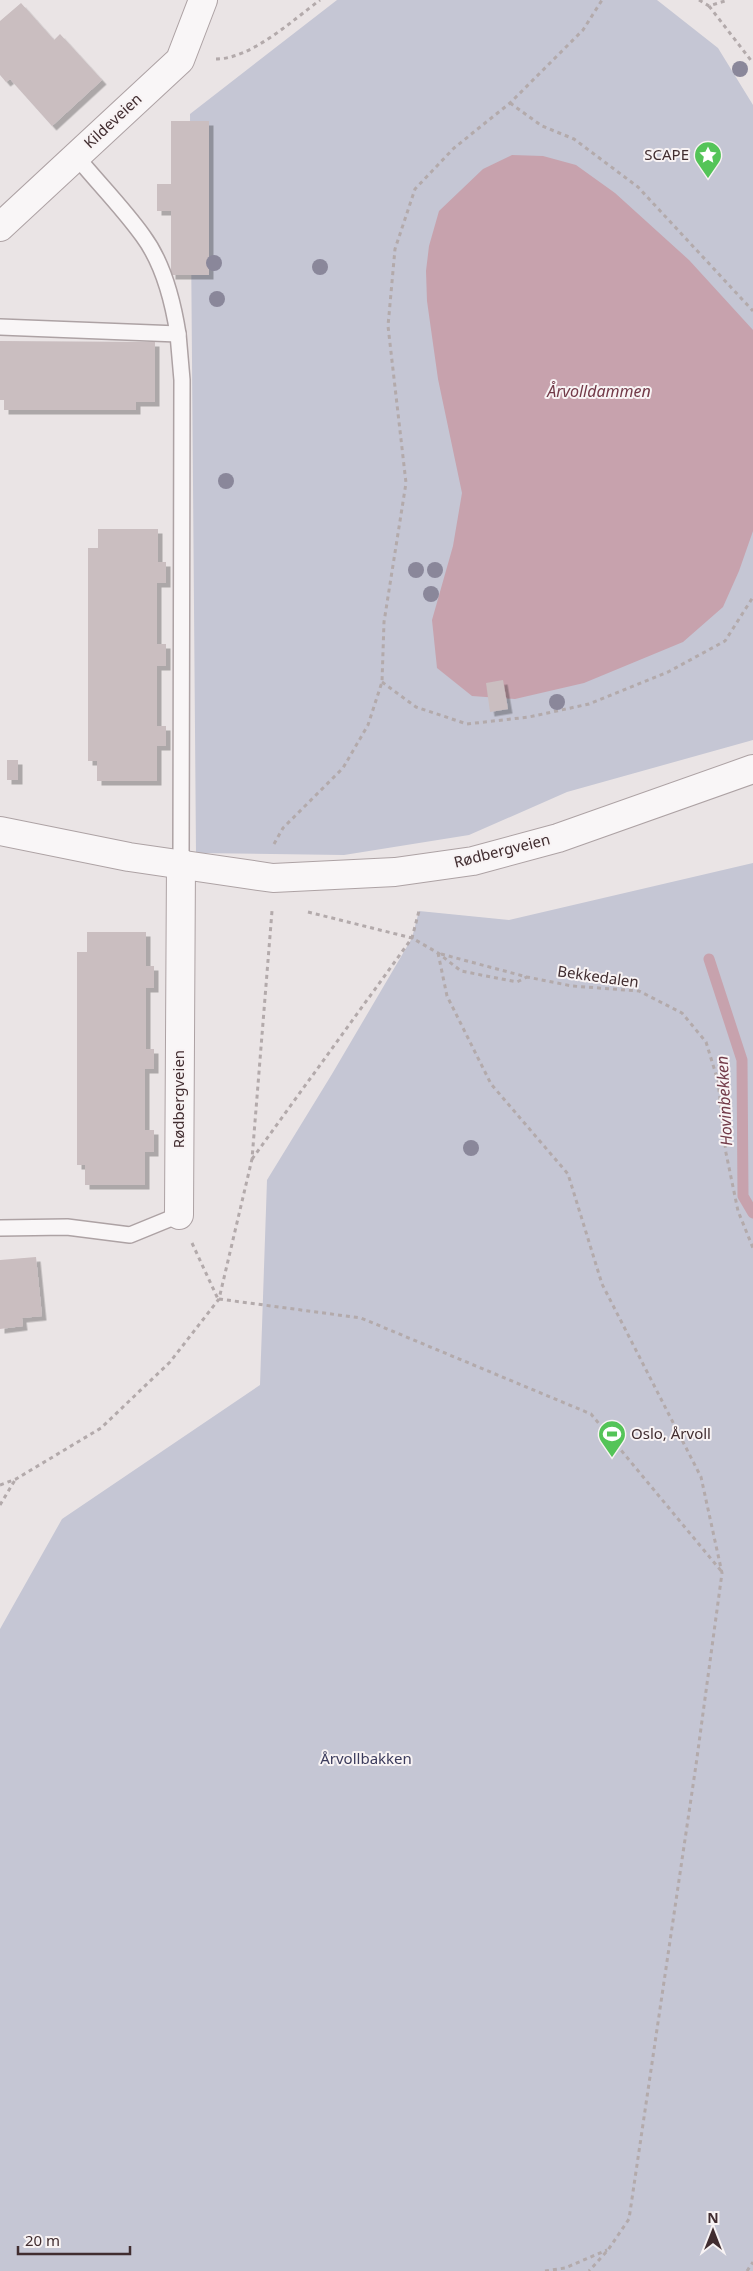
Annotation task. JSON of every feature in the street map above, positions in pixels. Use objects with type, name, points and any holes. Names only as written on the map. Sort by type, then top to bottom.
[{"type":"street","name":"Kildeveien","points":[[0,227],[180,60],[203,0]]},
{"type":"street","name":"Rødbergveien","points":[[0,831],[129,857],[181,863],[273,878],[395,872],[473,861],[558,838],[753,769]]},
{"type":"street","name":"Rødbergveien","points":[[179,1215],[181,863]]},
{"type":"lane","points":[[76,156],[144,238],[162,274],[173,304],[178,334],[182,380],[181,863]]},
{"type":"lane","points":[[0,327],[178,334]]},
{"type":"lane","points":[[0,1228],[67,1227],[130,1235],[179,1215]]},
{"type":"path","points":[[180,60],[224,59],[262,43],[320,0]]},
{"type":"path","points":[[273,846],[283,828],[343,768],[368,725],[382,682],[384,622],[406,483],[388,326],[395,249],[415,189],[454,148],[510,103],[583,30],[602,0]]},
{"type":"path","points":[[699,0],[709,6],[753,63]]},
{"type":"path","points":[[709,6],[728,0]]},
{"type":"path","points":[[510,103],[542,126],[574,139],[638,187],[753,311]]},
{"type":"path","points":[[382,682],[416,707],[467,724],[529,717],[589,704],[668,672],[725,640],[753,597]]},
{"type":"path","points":[[0,1485],[16,1479],[101,1428],[170,1362],[219,1299],[252,1159],[273,903]]},
{"type":"path","points":[[301,910],[412,938],[438,953],[447,996],[491,1084],[568,1174],[602,1284],[701,1476],[722,1573],[696,1765],[629,2219],[608,2250],[589,2271]]},
{"type":"path","points":[[252,1159],[412,938],[419,912]]},
{"type":"path","name":"Bekkedalen","points":[[438,953],[461,971],[517,982],[527,978]]},
{"type":"path","name":"Bekkedalen","points":[[438,953],[527,978],[572,986],[639,991],[682,1013],[706,1042],[718,1080],[726,1154],[738,1211],[753,1248]]},
{"type":"path","points":[[179,1215],[219,1299]]},
{"type":"path","points":[[219,1299],[361,1318],[591,1414],[722,1573]]},
{"type":"path","points":[[0,1505],[16,1479]]},
{"type":"path","points":[[545,2271],[565,2268],[608,2250]]},
{"type":"path","points":[[746,2271],[753,2262]]},
{"type":"green space","points":[[337,0],[657,0],[718,48],[753,105],[753,740],[567,792],[469,835],[344,855],[196,853],[190,114]]},
{"type":"green space","name":"Årvollbakken","points":[[753,863],[753,2271],[0,2271],[0,1629],[62,1519],[260,1385],[267,1180],[412,938],[419,911],[509,920]]},
{"type":"water","name":"Årvolldammen","points":[[512,155],[543,156],[576,165],[615,193],[689,260],[753,330],[753,531],[739,571],[723,607],[683,642],[584,683],[515,699],[472,696],[437,668],[432,620],[453,546],[462,493],[438,379],[427,301],[426,271],[429,246],[439,211],[483,169]]},
{"type":"building","points":[[21,3],[54,40],[60,34],[102,80],[52,126],[10,79],[6,82],[0,75],[0,21]]},
{"type":"building","points":[[171,121],[209,121],[209,275],[171,275],[171,211],[157,211],[157,184],[171,184]]},
{"type":"building","points":[[0,341],[155,342],[155,402],[136,402],[136,410],[4,410],[4,400],[0,400]]},
{"type":"building","points":[[98,529],[158,529],[158,562],[166,562],[166,583],[157,583],[157,644],[166,644],[166,666],[157,666],[157,726],[166,726],[166,746],[157,746],[157,781],[97,781],[97,761],[88,761],[88,548],[98,548]]},
{"type":"building","points":[[503,680],[508,709],[490,712],[486,683]]},
{"type":"building","points":[[7,760],[18,760],[18,780],[7,780]]},
{"type":"building","points":[[87,932],[146,932],[146,966],[154,966],[154,988],[146,988],[146,1049],[154,1049],[154,1069],[145,1069],[145,1130],[154,1130],[154,1152],[145,1152],[145,1185],[85,1185],[85,1165],[77,1165],[77,952],[87,952]]},
{"type":"building","points":[[36,1257],[42,1316],[22,1318],[23,1326],[0,1329],[0,1260]]},
{"type":"waterway","name":"Hovinbekken","points":[[709,959],[742,1060],[743,1196],[753,1213]]},
{"type":"place","name":"SCAPE","points":[[708,179]]},
{"type":"place","name":"Oslo, Årvoll","points":[[612,1458]]}]
